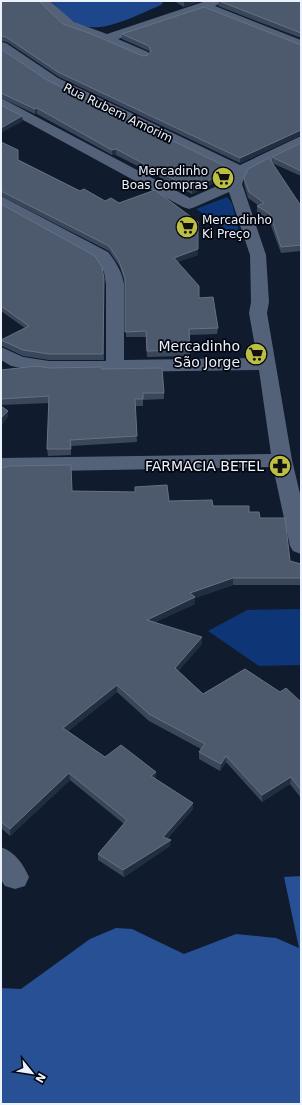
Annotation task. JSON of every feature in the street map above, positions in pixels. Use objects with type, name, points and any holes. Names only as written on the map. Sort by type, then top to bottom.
[{"type":"street","points":[[43,1],[69,25],[107,38],[143,55]]},
{"type":"street","points":[[107,38],[171,18],[218,1]]},
{"type":"street","points":[[204,6],[301,45]]},
{"type":"street","name":"Rua Rubem Amorim","points":[[1,46],[53,81],[237,178]]},
{"type":"street","points":[[1,102],[189,204],[237,178],[301,140]]},
{"type":"street","points":[[237,178],[258,255],[260,302],[258,313],[279,433],[282,460],[301,546]]},
{"type":"street","points":[[1,201],[102,256],[109,264],[115,276],[114,367]]},
{"type":"street","points":[[1,353],[18,362],[36,366],[114,367],[266,364]]},
{"type":"street","points":[[1,465],[282,460]]},
{"type":"shaded area","points":[[51,1],[164,1],[161,5],[130,19],[106,26],[94,27],[84,26],[74,22]]},
{"type":"shaded area","points":[[227,197],[232,203],[241,239],[196,209]]},
{"type":"shaded area","points":[[301,609],[301,665],[259,666],[208,631],[247,610]]},
{"type":"shaded area","points":[[301,876],[301,1104],[1,1104],[1,988],[21,989],[90,939],[116,928],[132,929],[184,954],[236,934],[276,938],[299,948],[284,877]]},
{"type":"building","points":[[1,1],[39,1],[63,24],[89,33],[143,56],[148,55],[151,51],[149,46],[122,34],[204,7],[301,45],[301,130],[240,158],[58,72],[6,37],[1,36]]},
{"type":"building","points":[[219,1],[301,1],[301,33]]},
{"type":"building","points":[[1,49],[47,80],[229,168],[227,175],[224,176],[222,174],[192,189],[116,149],[112,150],[37,108],[35,109],[1,93]]},
{"type":"building","points":[[1,105],[22,116],[1,128]]},
{"type":"building","points":[[1,142],[18,150],[18,160],[80,191],[84,189],[105,201],[111,198],[119,203],[155,190],[198,222],[198,249],[174,258],[199,286],[199,298],[213,297],[218,328],[189,329],[190,350],[147,351],[146,331],[125,332],[125,278],[119,261],[109,246],[1,191]]},
{"type":"building","points":[[301,143],[301,171],[272,157]]},
{"type":"building","points":[[269,158],[301,206],[301,245],[281,247],[270,214],[257,206],[264,203],[249,192],[244,178],[248,169]]},
{"type":"building","points":[[1,204],[95,256],[102,267],[104,279],[103,354],[49,354],[23,350],[1,340],[29,326],[1,306]]},
{"type":"building","points":[[37,366],[49,368],[102,367],[101,369],[162,368],[164,393],[143,393],[143,399],[135,399],[137,436],[70,440],[71,449],[47,449],[49,396],[1,399],[1,370]]},
{"type":"building","points":[[1,406],[8,411],[1,418]]},
{"type":"building","points":[[71,465],[72,491],[135,492],[135,487],[167,485],[169,501],[212,500],[213,506],[249,506],[249,512],[259,512],[260,518],[285,518],[290,561],[301,564],[301,578],[233,578],[190,593],[195,597],[147,620],[202,637],[175,668],[203,694],[245,669],[280,692],[286,688],[301,702],[301,790],[291,777],[262,795],[226,756],[221,764],[199,752],[205,744],[149,714],[117,685],[63,728],[105,757],[121,745],[156,772],[151,776],[193,803],[163,837],[171,840],[123,870],[98,854],[127,820],[69,773],[10,829],[1,822],[1,468],[9,466]]},
{"type":"place","name":"Mercadinho Boas Compras","points":[[223,178]]},
{"type":"place","name":"Mercadinho Ki Preço","points":[[187,227]]},
{"type":"place","name":"Mercadinho São Jorge","points":[[256,354]]},
{"type":"place","name":"FARMACIA BETEL","points":[[280,466]]}]
